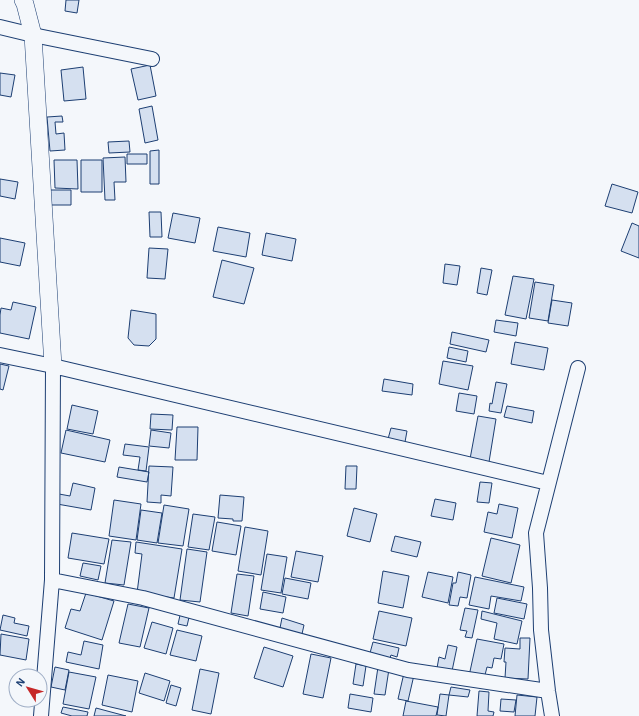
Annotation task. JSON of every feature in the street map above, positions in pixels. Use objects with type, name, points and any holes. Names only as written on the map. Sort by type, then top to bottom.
[{"type":"street","points":[[23,0],[33,35],[53,366],[52,580],[41,716]]},
{"type":"street","points":[[0,27],[152,59]]},
{"type":"street","points":[[0,355],[53,366],[548,484]]},
{"type":"street","points":[[552,716],[541,630],[536,533],[578,368]]},
{"type":"street","points":[[52,580],[143,598],[408,670],[548,691]]},
{"type":"building","points":[[66,0],[79,0],[77,13],[65,11]]},
{"type":"building","points":[[150,65],[156,96],[138,100],[131,69]]},
{"type":"building","points":[[83,67],[86,99],[64,101],[61,70]]},
{"type":"building","points":[[0,73],[15,75],[11,97],[0,95]]},
{"type":"building","points":[[152,106],[158,140],[145,143],[139,109]]},
{"type":"building","points":[[62,116],[63,122],[55,122],[56,134],[64,133],[65,150],[50,151],[47,117]]},
{"type":"building","points":[[129,141],[130,152],[109,153],[108,142]]},
{"type":"building","points":[[159,150],[159,184],[150,184],[150,151]]},
{"type":"building","points":[[127,154],[147,154],[147,164],[127,164]]},
{"type":"building","points":[[125,157],[126,182],[114,182],[115,200],[105,200],[103,158]]},
{"type":"building","points":[[54,160],[77,160],[78,189],[55,188]]},
{"type":"building","points":[[81,160],[102,160],[102,192],[81,192]]},
{"type":"building","points":[[0,179],[18,182],[15,199],[0,196]]},
{"type":"building","points":[[612,184],[638,192],[632,213],[605,206]]},
{"type":"building","points":[[50,190],[71,190],[71,205],[50,205]]},
{"type":"building","points":[[149,212],[161,212],[162,237],[150,237]]},
{"type":"building","points":[[173,213],[200,218],[195,243],[168,238]]},
{"type":"building","points":[[632,223],[639,226],[639,258],[621,251]]},
{"type":"building","points":[[218,227],[250,233],[246,257],[213,251]]},
{"type":"building","points":[[266,233],[296,239],[292,261],[262,255]]},
{"type":"building","points":[[0,238],[25,243],[20,266],[0,262]]},
{"type":"building","points":[[149,248],[168,249],[165,279],[147,278]]},
{"type":"building","points":[[222,260],[254,268],[244,304],[213,297]]},
{"type":"building","points":[[445,264],[460,266],[457,285],[443,283]]},
{"type":"building","points":[[481,268],[492,270],[487,295],[477,293]]},
{"type":"building","points":[[513,276],[534,279],[526,319],[505,315]]},
{"type":"building","points":[[535,282],[554,285],[548,321],[529,318]]},
{"type":"building","points":[[552,300],[572,303],[568,326],[548,323]]},
{"type":"building","points":[[13,302],[36,307],[29,339],[0,333],[1,308],[11,310]]},
{"type":"building","points":[[131,310],[156,314],[156,339],[149,346],[134,345],[128,338]]},
{"type":"building","points":[[496,320],[518,323],[516,336],[494,332]]},
{"type":"building","points":[[452,332],[489,340],[486,352],[450,344]]},
{"type":"building","points":[[515,342],[548,348],[544,370],[511,364]]},
{"type":"building","points":[[449,347],[468,351],[466,362],[447,358]]},
{"type":"building","points":[[443,361],[473,366],[468,390],[439,384]]},
{"type":"building","points":[[0,364],[9,366],[3,390],[0,389]]},
{"type":"building","points":[[384,379],[413,384],[412,395],[382,391]]},
{"type":"building","points":[[496,382],[507,384],[501,413],[489,411],[490,403],[492,404]]},
{"type":"building","points":[[459,393],[477,396],[474,414],[456,411]]},
{"type":"building","points":[[72,405],[98,411],[93,434],[67,429]]},
{"type":"building","points":[[507,406],[534,411],[532,423],[504,417]]},
{"type":"building","points":[[151,414],[173,415],[172,430],[150,429]]},
{"type":"building","points":[[478,416],[496,419],[489,462],[470,459]]},
{"type":"building","points":[[177,427],[198,427],[197,460],[175,460]]},
{"type":"building","points":[[391,428],[407,431],[405,442],[388,439]]},
{"type":"building","points":[[66,430],[110,440],[105,462],[61,453]]},
{"type":"building","points":[[151,430],[171,433],[169,448],[149,446]]},
{"type":"building","points":[[125,444],[149,447],[146,471],[138,470],[140,457],[123,455]]},
{"type":"building","points":[[149,466],[173,467],[171,496],[161,495],[161,503],[147,502]]},
{"type":"building","points":[[346,466],[357,466],[356,489],[345,489]]},
{"type":"building","points":[[119,467],[149,472],[147,482],[117,477]]},
{"type":"building","points":[[480,482],[492,483],[489,503],[477,502]]},
{"type":"building","points":[[73,483],[95,488],[91,510],[57,504],[59,494],[70,496]]},
{"type":"building","points":[[220,495],[244,497],[242,521],[218,518]]},
{"type":"building","points":[[435,499],[456,503],[453,520],[431,516]]},
{"type":"building","points":[[114,500],[141,504],[136,540],[109,536]]},
{"type":"building","points":[[499,504],[518,508],[512,538],[484,532],[488,512],[497,514]]},
{"type":"building","points":[[164,505],[189,509],[183,546],[158,543]]},
{"type":"building","points":[[354,508],[377,514],[370,542],[347,536]]},
{"type":"building","points":[[141,510],[162,513],[157,543],[137,540]]},
{"type":"building","points":[[193,514],[215,517],[209,550],[188,547]]},
{"type":"building","points":[[217,522],[241,526],[236,555],[212,551]]},
{"type":"building","points":[[245,527],[268,531],[261,575],[238,571]]},
{"type":"building","points":[[72,533],[109,539],[104,564],[68,558]]},
{"type":"building","points":[[395,536],[421,542],[417,557],[391,551]]},
{"type":"building","points":[[491,538],[520,545],[511,583],[482,576]]},
{"type":"building","points":[[112,540],[131,542],[124,585],[105,583]]},
{"type":"building","points":[[136,542],[182,549],[174,598],[137,593],[142,554],[135,553]]},
{"type":"building","points":[[187,549],[207,552],[200,602],[180,600]]},
{"type":"building","points":[[296,551],[323,556],[318,582],[291,577]]},
{"type":"building","points":[[267,554],[287,557],[281,593],[261,590]]},
{"type":"building","points":[[83,563],[101,566],[98,580],[80,576]]},
{"type":"building","points":[[383,571],[409,576],[403,608],[378,603]]},
{"type":"building","points":[[428,572],[453,577],[448,603],[422,597]]},
{"type":"building","points":[[458,572],[471,575],[467,598],[460,597],[458,606],[449,605],[453,583],[456,583]]},
{"type":"building","points":[[237,574],[254,576],[248,616],[231,613]]},
{"type":"building","points":[[475,577],[524,587],[521,601],[491,596],[489,609],[469,605]]},
{"type":"building","points":[[285,578],[311,583],[308,599],[282,594]]},
{"type":"building","points":[[263,592],[286,597],[283,613],[260,609]]},
{"type":"building","points":[[86,593],[114,601],[102,640],[65,628],[71,609],[80,611]]},
{"type":"building","points":[[497,598],[527,604],[524,619],[494,613]]},
{"type":"building","points":[[128,604],[149,608],[140,647],[119,643]]},
{"type":"building","points":[[465,608],[478,610],[472,638],[465,637],[467,631],[460,630]]},
{"type":"building","points":[[181,611],[190,613],[187,626],[178,624]]},
{"type":"building","points":[[379,611],[412,618],[406,646],[373,639]]},
{"type":"building","points":[[482,611],[522,621],[517,644],[494,639],[497,623],[481,619]]},
{"type":"building","points":[[3,615],[15,618],[14,623],[29,626],[27,636],[0,630]]},
{"type":"building","points":[[282,618],[304,625],[302,634],[280,628]]},
{"type":"building","points":[[152,622],[173,628],[166,654],[144,648]]},
{"type":"building","points":[[177,630],[202,636],[196,661],[170,655]]},
{"type":"building","points":[[1,634],[29,639],[26,660],[0,655]]},
{"type":"building","points":[[520,638],[530,638],[528,679],[505,678],[505,648],[520,649]]},
{"type":"building","points":[[477,639],[504,644],[501,659],[494,658],[492,668],[487,667],[484,679],[469,676]]},
{"type":"building","points":[[84,641],[103,645],[99,669],[66,662],[68,652],[81,655]]},
{"type":"building","points":[[373,642],[399,648],[397,657],[391,655],[390,658],[370,653]]},
{"type":"building","points":[[448,645],[457,647],[452,671],[437,668],[439,657],[445,659]]},
{"type":"building","points":[[264,647],[293,656],[283,687],[254,678]]},
{"type":"building","points":[[311,654],[331,658],[323,698],[303,694]]},
{"type":"building","points":[[356,664],[366,666],[363,686],[353,684]]},
{"type":"building","points":[[55,667],[69,670],[65,690],[51,687]]},
{"type":"building","points":[[378,667],[389,669],[385,695],[374,694]]},
{"type":"building","points":[[200,669],[219,673],[211,714],[192,710]]},
{"type":"building","points":[[69,672],[96,677],[89,709],[63,704]]},
{"type":"building","points":[[145,673],[170,681],[164,701],[139,693]]},
{"type":"building","points":[[404,673],[414,675],[408,701],[398,699]]},
{"type":"building","points":[[108,675],[138,681],[132,712],[102,705]]},
{"type":"building","points":[[171,685],[181,688],[176,706],[166,703]]},
{"type":"building","points":[[451,687],[470,690],[468,697],[449,695]]},
{"type":"building","points":[[479,691],[489,692],[488,711],[494,712],[493,716],[477,716]]},
{"type":"building","points":[[350,694],[373,698],[371,712],[348,708]]},
{"type":"building","points":[[440,694],[449,695],[446,716],[437,715]]},
{"type":"building","points":[[517,695],[537,697],[535,716],[515,716]]},
{"type":"building","points":[[501,699],[516,700],[514,712],[500,711]]},
{"type":"building","points":[[406,701],[438,707],[436,716],[403,716]]},
{"type":"building","points":[[63,707],[88,712],[87,716],[72,716],[61,713]]},
{"type":"building","points":[[96,708],[126,716],[94,716]]}]
